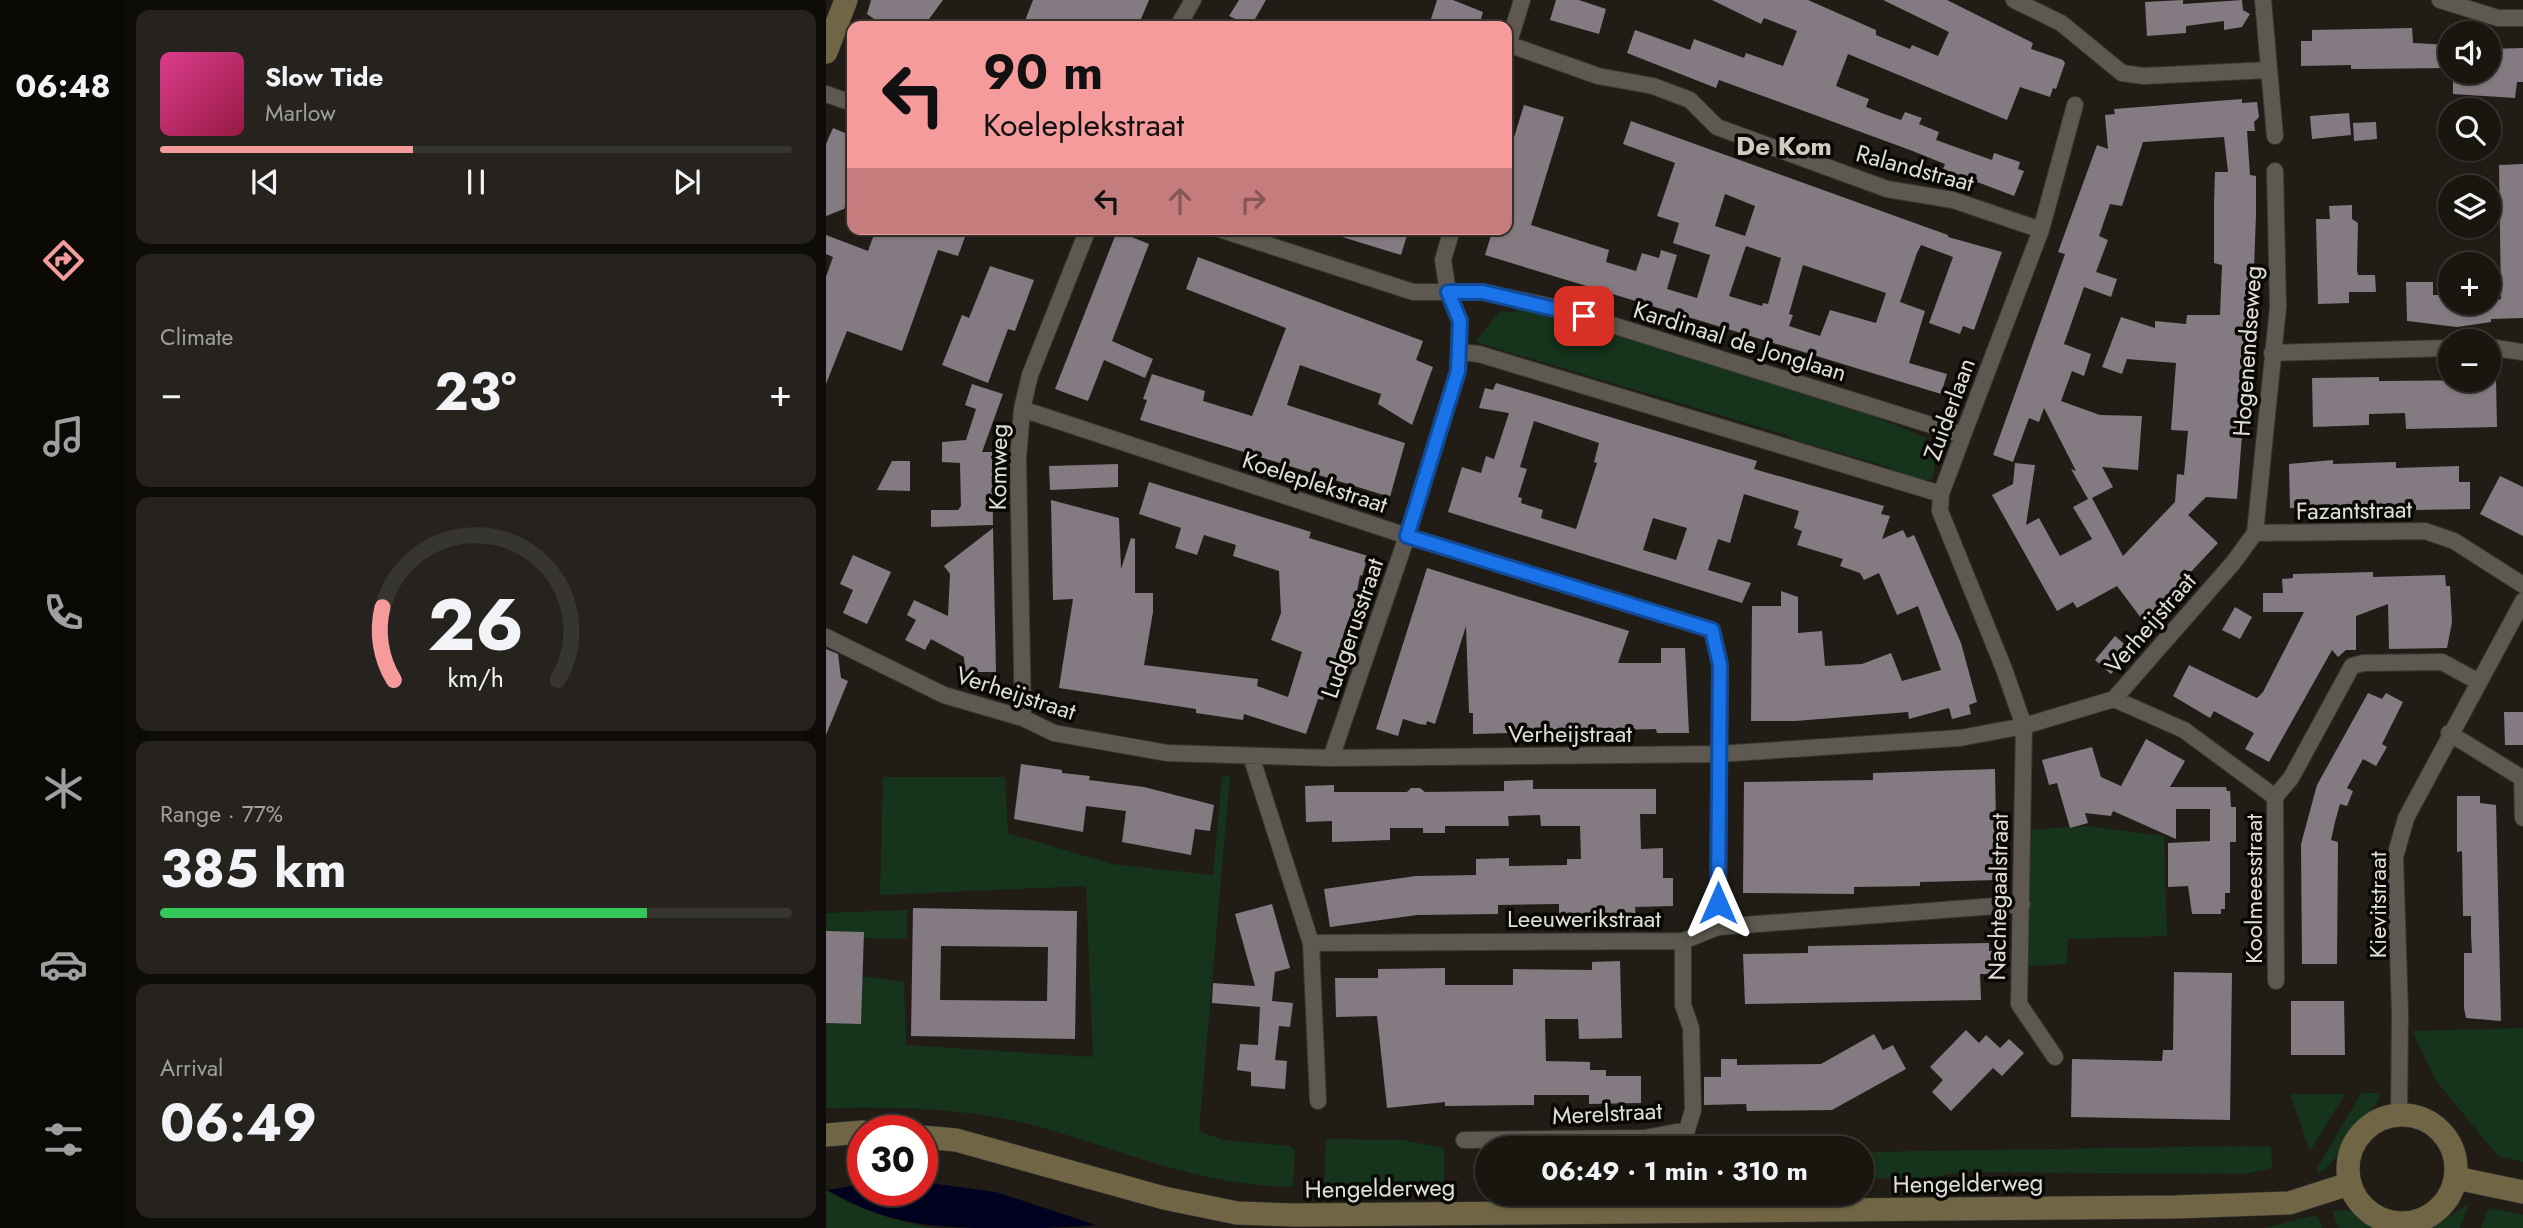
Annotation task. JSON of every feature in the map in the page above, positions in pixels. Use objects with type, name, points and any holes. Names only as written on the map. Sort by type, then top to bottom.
[{"type":"main road","points":[[826,52],[846,0]]},
{"type":"main road","points":[[2415,1115],[2443,1132],[2456,1162],[2456,1178],[2451,1193],[2430,1215],[2401,1226],[2374,1216],[2355,1197],[2349,1184],[2347,1167],[2350,1151],[2357,1137],[2383,1117],[2415,1115]]},
{"type":"main road","points":[[826,1135],[847,1133]]},
{"type":"main road","name":"Hengelderweg","points":[[938,1138],[956,1140],[1164,1198],[1237,1213],[1294,1216],[2175,1208],[2288,1203],[2349,1184]]},
{"type":"main road","points":[[2456,1178],[2523,1192]]},
{"type":"street","points":[[1181,21],[1193,0]]},
{"type":"street","points":[[1512,34],[1522,0]]},
{"type":"street","points":[[2014,0],[2061,23],[2122,73],[2144,76],[2269,70]]},
{"type":"street","points":[[2274,0],[2263,0],[2275,136]]},
{"type":"street","points":[[2440,0],[2498,18],[2523,18]]},
{"type":"street","name":"Ralandstraat","points":[[1512,48],[1598,76],[1653,86],[1690,100],[1717,127],[1887,189],[1953,200],[2040,230]]},
{"type":"street","points":[[826,93],[847,101]]},
{"type":"street","name":"Zuiderlaan","points":[[2024,726],[2004,669],[1940,511],[1941,494],[2040,230],[2075,105]]},
{"type":"street","name":"Hogenendseweg","points":[[2255,533],[2278,307],[2275,171]]},
{"type":"street","name":"Komweg","points":[[1023,718],[1018,459],[1022,410],[1030,375],[1086,235]]},
{"type":"street","name":"Kardinaal de Jonglaan","points":[[1237,235],[1413,292],[1483,292],[1558,308],[1963,435]]},
{"type":"street","name":"Ludgerusstraat","points":[[1331,758],[1407,536],[1458,371],[1460,321],[1448,292],[1443,260],[1450,235]]},
{"type":"street","points":[[2272,353],[2438,348]]},
{"type":"street","points":[[2501,349],[2523,352]]},
{"type":"street","points":[[1459,352],[1492,358],[1941,494]]},
{"type":"street","name":"Koeleplekstraat","points":[[1022,410],[1407,536],[1712,630],[1720,665],[1718,928]]},
{"type":"street","name":"Fazantstraat","points":[[2255,533],[2425,531],[2454,541],[2523,585]]},
{"type":"street","name":"Verheijstraat","points":[[826,637],[944,695],[1023,718],[1054,733],[1167,752],[1331,758],[1718,754],[1960,738],[2024,726],[2113,699],[2233,563],[2255,533]]},
{"type":"street","name":"Kievitstraat","points":[[2399,1114],[2400,1014],[2395,857],[2406,818],[2477,681],[2523,601]]},
{"type":"street","name":"Koolmeesstraat","points":[[2276,981],[2275,797],[2291,778],[2352,666],[2363,663],[2442,662],[2477,681]]},
{"type":"street","name":"Koolmeesstraat","points":[[2113,699],[2184,730],[2275,797]]},
{"type":"street","name":"Nachtegaalstraat","points":[[2024,726],[2019,1004],[2055,1057]]},
{"type":"street","points":[[2449,733],[2523,778],[2523,818]]},
{"type":"street","points":[[1251,756],[1311,943],[1318,1101]]},
{"type":"street","name":"Leeuwerikstraat","points":[[1311,943],[1683,941],[1718,928],[2022,904]]},
{"type":"street","name":"Merelstraat","points":[[1464,1140],[1646,1138],[1687,1130],[1693,1110],[1691,1028],[1683,1005],[1683,941]]},
{"type":"green space","points":[[1516,308],[1543,313],[1847,405],[1927,438],[1925,443],[1932,450],[1934,459],[1932,479],[1919,481],[1892,472],[1889,467],[1791,439],[1787,435],[1475,342],[1500,311],[1515,313]]},
{"type":"green space","points":[[1230,776],[1199,1131],[1223,1140],[1290,1146],[1295,1151],[1293,1187],[1228,1181],[1196,1174],[1044,1128],[990,1116],[908,1108],[826,1108],[826,1022],[862,976],[904,982],[906,1045],[1093,1057],[1086,886],[880,895],[883,777],[1005,777],[1008,833],[1112,864],[1213,875],[1222,777]]},
{"type":"green space","points":[[2086,826],[2164,836],[2167,936],[2068,939],[2067,964],[2026,966],[2027,830]]},
{"type":"green space","points":[[907,910],[907,939],[862,938],[826,932],[826,913]]},
{"type":"green space","points":[[2523,1028],[2523,1162],[2498,1156],[2437,1082],[2412,1031]]},
{"type":"green space","points":[[2361,1093],[2381,1093],[2375,1105],[2350,1133],[2333,1161],[2318,1174],[2317,1169]]},
{"type":"green space","points":[[2290,1094],[2345,1094],[2310,1151]]},
{"type":"green space","points":[[1688,1128],[1694,1136],[1674,1136]]},
{"type":"green space","points":[[1326,1139],[1402,1140],[1444,1148],[1444,1187],[1324,1187]]},
{"type":"green space","points":[[2247,1146],[2271,1147],[2272,1168],[2245,1174],[1964,1172],[1925,1178],[1874,1179],[1874,1152]]},
{"type":"green space","points":[[826,1190],[847,1200],[847,1206],[859,1206],[907,1223],[936,1228],[826,1228]]},
{"type":"green space","points":[[2469,1204],[2460,1228],[2431,1228]]},
{"type":"green space","points":[[2489,1208],[2523,1215],[2523,1228],[2481,1228]]},
{"type":"green space","points":[[2348,1210],[2373,1228],[2339,1228],[2332,1211]]},
{"type":"green space","points":[[2317,1215],[2322,1228],[2264,1228]]},
{"type":"water","points":[[938,1184],[996,1192],[1096,1225],[1031,1228],[937,1226],[872,1212],[859,1206],[938,1206]]},
{"type":"water","points":[[847,1187],[847,1200],[827,1190]]},
{"type":"building","points":[[871,0],[943,0],[928,21],[877,21],[867,14]]},
{"type":"building","points":[[1033,0],[1149,0],[1140,21],[1025,21]]},
{"type":"building","points":[[1239,0],[1266,0],[1254,21],[1240,21],[1229,16]]},
{"type":"building","points":[[1437,0],[1453,0],[1483,12],[1480,21],[1431,19]]},
{"type":"building","points":[[1556,0],[1579,0],[1606,9],[1599,34],[1550,20]]},
{"type":"building","points":[[1712,0],[1808,0],[1876,30],[1876,35],[1910,49],[1912,45],[1938,56],[1949,32],[1883,0],[1947,0],[2033,43],[2031,49],[2063,60],[2065,63],[2056,89],[2053,88],[2050,97],[2020,87],[2007,120],[1848,54],[1836,86],[1869,99],[1866,107],[1884,114],[1901,120],[1905,112],[1922,118],[1919,124],[1939,132],[1936,140],[1992,160],[1994,153],[2020,162],[2018,169],[2024,171],[2014,196],[1943,169],[1945,164],[1910,150],[1719,80],[1716,88],[1627,53],[1635,30],[1690,50],[1694,39],[1744,58],[1746,53],[1783,66],[1797,31],[1764,18],[1761,24]]},
{"type":"building","points":[[2183,0],[2183,4],[2242,0],[2243,10],[2250,14],[2242,27],[2224,30],[2224,21],[2186,26],[2186,33],[2147,36],[2145,2]]},
{"type":"building","points":[[2412,28],[2413,43],[2438,44],[2438,68],[2351,69],[2351,65],[2301,66],[2301,41],[2312,41],[2312,30]]},
{"type":"building","points":[[2523,48],[2523,82],[2517,82],[2515,98],[2453,94],[2453,84],[2501,84],[2501,49]]},
{"type":"building","points":[[2242,99],[2242,103],[2257,102],[2259,117],[2254,122],[2255,131],[2247,131],[2250,175],[2256,176],[2256,214],[2253,296],[2237,499],[2206,497],[2188,515],[2218,543],[2144,622],[2117,586],[2077,608],[2073,602],[2057,611],[1992,495],[2013,484],[2015,463],[2035,465],[2026,525],[2039,518],[2060,556],[2092,539],[2073,507],[2088,499],[2071,469],[2076,471],[2044,408],[2039,422],[2029,418],[2013,462],[1993,455],[2065,254],[2058,252],[2097,145],[2108,149],[2105,115],[2115,114],[2114,109]],"holes":[[[2224,137],[2228,172],[2215,172],[2214,263],[2222,265],[2220,315],[2187,315],[2186,324],[2155,321],[2155,328],[2121,317],[2102,367],[2122,374],[2127,359],[2176,363],[2171,430],[2188,431],[2184,475],[2177,474],[2175,502],[2123,556],[2092,498],[2113,487],[2102,467],[2138,470],[2142,416],[2100,415],[2061,401],[2072,371],[2084,376],[2091,354],[2064,344],[2084,287],[2111,297],[2117,279],[2096,272],[2108,240],[2099,236],[2110,204],[2122,206],[2143,142]]]},
{"type":"building","points":[[1524,105],[1564,117],[1531,225],[1609,250],[1606,262],[1636,271],[1642,253],[1659,258],[1661,250],[1677,255],[1667,289],[1697,298],[1710,255],[1673,243],[1679,223],[1657,216],[1675,163],[1623,144],[1631,121],[1948,237],[2002,252],[1974,330],[1963,326],[1960,334],[1929,323],[1953,257],[1921,245],[1917,253],[1900,302],[1925,311],[1909,363],[1947,374],[1941,394],[1485,255],[1491,235],[1512,235],[1512,144]],"holes":[[[1725,194],[1755,206],[1745,236],[1715,226]],[[1746,246],[1781,258],[1768,304],[1763,303],[1762,306],[1729,296]],[[1803,265],[1886,293],[1876,323],[1830,310],[1820,336],[1789,326],[1793,315],[1789,314]]]},
{"type":"building","points":[[2349,113],[2351,135],[2312,139],[2310,116]]},
{"type":"building","points":[[2376,122],[2377,139],[2354,141],[2353,123]]},
{"type":"building","points":[[833,128],[847,134],[847,202],[844,209],[826,216],[826,144]]},
{"type":"building","points":[[2523,164],[2523,318],[2491,319],[2491,322],[2457,327],[2407,321],[2406,282],[2433,282],[2433,295],[2438,295],[2438,315],[2501,315],[2499,165]]},
{"type":"building","points":[[2352,205],[2352,219],[2358,223],[2358,275],[2375,275],[2376,292],[2349,292],[2349,303],[2318,304],[2316,219],[2330,219],[2329,206]]},
{"type":"building","points":[[826,235],[868,251],[874,235],[966,235],[958,256],[938,250],[902,351],[847,331],[826,384],[826,277],[833,257],[826,254]]},
{"type":"building","points":[[1115,235],[1127,235],[1149,244],[1112,341],[1153,359],[1145,378],[1104,360],[1088,401],[1055,389]]},
{"type":"building","points":[[1336,235],[1407,235],[1401,255]]},
{"type":"building","points":[[1198,257],[1423,341],[1416,360],[1433,367],[1412,425],[1378,404],[1381,394],[1300,365],[1287,405],[1405,443],[1390,497],[1140,420],[1147,400],[1143,399],[1152,374],[1205,391],[1203,401],[1252,416],[1286,328],[1186,289]]},
{"type":"building","points":[[990,266],[1034,280],[1015,331],[1008,329],[988,383],[942,365],[962,315],[969,318]]},
{"type":"building","points":[[2379,377],[2379,381],[2438,380],[2438,392],[2496,392],[2497,427],[2406,429],[2405,413],[2369,414],[2369,425],[2313,427],[2312,378]]},
{"type":"building","points":[[1496,383],[1757,461],[1754,469],[1884,506],[1881,514],[1890,516],[1882,539],[1903,530],[1907,538],[1914,535],[1961,643],[1977,702],[1969,705],[1971,714],[1952,719],[1949,708],[1909,719],[1908,712],[1795,721],[1751,721],[1752,606],[1781,606],[1781,591],[1798,597],[1798,633],[1822,631],[1825,666],[1862,664],[1891,653],[1902,681],[1941,670],[1918,606],[1897,615],[1879,573],[1864,580],[1860,573],[1840,566],[1843,559],[1797,545],[1802,531],[1794,528],[1799,511],[1744,494],[1730,543],[1718,539],[1708,570],[1751,583],[1742,603],[1448,512],[1462,467],[1481,473],[1486,456],[1494,459],[1509,413],[1479,408],[1485,388],[1493,390]],"holes":[[[1534,421],[1599,443],[1594,462],[1597,463],[1576,529],[1541,518],[1543,510],[1521,503],[1522,498],[1518,497],[1527,469],[1520,467]],[[1653,518],[1687,528],[1676,560],[1643,550]]]},
{"type":"building","points":[[972,384],[1003,394],[982,452],[992,452],[993,525],[931,527],[931,510],[958,510],[961,506],[960,463],[942,462],[942,442],[966,440],[976,409],[965,405]]},
{"type":"building","points":[[2333,460],[2333,464],[2396,462],[2396,468],[2459,466],[2459,482],[2470,482],[2470,509],[2416,510],[2416,505],[2290,508],[2289,464]]},
{"type":"building","points":[[892,461],[910,461],[910,491],[877,490]]},
{"type":"building","points":[[1118,464],[1118,487],[1050,490],[1049,466]]},
{"type":"building","points":[[2500,476],[2523,487],[2523,536],[2480,514]]},
{"type":"building","points":[[1149,482],[1311,532],[1309,538],[1368,556],[1362,576],[1360,575],[1352,618],[1348,621],[1323,700],[1318,699],[1306,734],[1244,714],[1243,720],[1196,713],[1196,709],[1059,688],[1073,599],[1053,600],[1051,500],[1119,518],[1121,569],[1131,538],[1135,539],[1135,593],[1153,593],[1153,612],[1144,665],[1258,679],[1257,686],[1288,697],[1302,652],[1271,640],[1281,613],[1279,571],[1233,556],[1236,545],[1204,535],[1197,555],[1175,548],[1181,528],[1139,514]]},
{"type":"building","points":[[993,528],[996,672],[965,672],[964,657],[931,639],[925,650],[905,640],[916,620],[907,615],[914,600],[948,616],[950,574],[944,566]]},
{"type":"building","points":[[853,555],[891,572],[867,624],[843,613],[853,590],[840,584]]},
{"type":"building","points":[[1427,568],[1629,631],[1618,663],[1661,663],[1661,648],[1685,648],[1689,733],[1657,733],[1656,729],[1473,734],[1473,713],[1469,713],[1466,626],[1435,724],[1427,721],[1426,725],[1419,724],[1403,719],[1398,736],[1376,729]]},
{"type":"building","points":[[2373,572],[2373,577],[2445,575],[2446,586],[2450,586],[2452,622],[2447,648],[2389,649],[2388,604],[2356,616],[2356,650],[2346,650],[2338,657],[2332,650],[2269,762],[2245,749],[2254,733],[2214,711],[2210,718],[2173,696],[2189,665],[2257,698],[2263,692],[2304,612],[2263,612],[2263,593],[2283,593],[2282,579],[2293,578],[2293,574]]},
{"type":"building","points":[[2235,607],[2252,617],[2240,639],[2222,630]]},
{"type":"building","points":[[2115,636],[2131,650],[2111,674],[2095,660]]},
{"type":"building","points":[[826,649],[838,654],[841,678],[848,681],[826,735]]},
{"type":"building","points":[[2368,693],[2382,699],[2386,693],[2403,702],[2382,744],[2387,747],[2376,766],[2363,759],[2347,788],[2353,791],[2347,806],[2340,804],[2335,822],[2331,840],[2338,842],[2337,964],[2302,964],[2301,844],[2317,785]]},
{"type":"building","points":[[2504,712],[2523,712],[2523,745],[2505,745]]},
{"type":"building","points":[[2146,739],[2185,761],[2170,787],[2226,787],[2227,791],[2230,791],[2231,807],[2236,807],[2236,842],[2230,842],[2230,893],[2225,893],[2225,909],[2221,909],[2221,914],[2192,914],[2188,886],[2168,887],[2168,843],[2210,841],[2210,809],[2176,809],[2176,839],[2113,811],[2111,816],[2085,813],[2088,823],[2070,828],[2057,783],[2049,785],[2042,760],[2092,747],[2101,777],[2121,786]]},
{"type":"building","points":[[1021,764],[1090,776],[1089,780],[1144,787],[1214,805],[1210,831],[1195,829],[1191,855],[1122,842],[1126,811],[1086,806],[1083,832],[1014,819]]},
{"type":"building","points":[[1995,769],[1997,880],[1920,882],[1920,886],[1854,887],[1854,894],[1743,893],[1744,782],[1873,780],[1873,773]]},
{"type":"building","points":[[1533,780],[1533,789],[1656,789],[1656,814],[1640,814],[1641,849],[1663,848],[1663,878],[1673,878],[1673,906],[1635,907],[1636,916],[1559,917],[1559,904],[1498,905],[1498,914],[1417,915],[1330,927],[1324,889],[1416,876],[1476,875],[1476,859],[1509,858],[1509,866],[1567,865],[1567,859],[1581,859],[1580,826],[1541,826],[1540,815],[1508,816],[1509,826],[1445,826],[1445,833],[1423,833],[1423,828],[1390,828],[1390,840],[1332,842],[1332,821],[1306,822],[1305,786],[1334,785],[1334,792],[1407,792],[1411,788],[1420,788],[1425,792],[1504,791],[1504,781]]},
{"type":"building","points":[[2457,796],[2480,796],[2480,803],[2496,805],[2501,1021],[2466,1018],[2464,1008],[2464,953],[2472,953],[2471,916],[2463,916],[2462,851],[2457,852]]},
{"type":"building","points":[[1272,904],[1290,968],[1275,972],[1272,1001],[1293,1003],[1290,1027],[1279,1026],[1275,1060],[1287,1061],[1285,1089],[1251,1086],[1251,1072],[1237,1070],[1240,1044],[1258,1045],[1260,1007],[1212,1003],[1213,983],[1255,986],[1235,914]]},
{"type":"building","points":[[913,908],[1077,911],[1075,1039],[911,1036]],"holes":[[[941,946],[1048,947],[1047,1001],[940,1000]]]},
{"type":"building","points":[[826,931],[864,932],[861,1024],[826,1023]]},
{"type":"building","points":[[1989,943],[1989,951],[2000,951],[2000,974],[1980,974],[1981,1000],[1745,1004],[1743,954],[1808,953],[1808,946]]},
{"type":"building","points":[[1620,961],[1622,1038],[1579,1039],[1578,1019],[1545,1019],[1546,1061],[1590,1062],[1590,1070],[1606,1070],[1606,1076],[1641,1076],[1641,1103],[1589,1104],[1589,1095],[1534,1095],[1534,1105],[1445,1106],[1445,1102],[1387,1108],[1377,1016],[1336,1017],[1335,978],[1378,978],[1378,969],[1445,968],[1445,985],[1513,985],[1513,969],[1592,970],[1592,962]]},
{"type":"building","points":[[2174,972],[2232,973],[2230,1120],[2071,1117],[2072,1059],[2162,1061],[2163,1050],[2173,1050]]},
{"type":"building","points":[[2291,1001],[2344,1001],[2345,1055],[2291,1055]]},
{"type":"building","points":[[1966,1030],[1979,1043],[1986,1035],[2000,1048],[2009,1039],[2024,1053],[2002,1076],[1993,1068],[1951,1111],[1932,1092],[1943,1080],[1930,1067]]},
{"type":"building","points":[[1874,1034],[1883,1050],[1893,1045],[1906,1069],[1832,1110],[1747,1111],[1746,1104],[1704,1105],[1704,1077],[1721,1077],[1721,1059],[1737,1059],[1737,1065],[1821,1064]]},
{"type":"district","name":"De Kom","points":[[1784,146]]},
{"type":"route","points":[[1584,316],[1483,292],[1448,292],[1460,321],[1458,371],[1407,536],[1712,630],[1720,665],[1718,903]]}]
